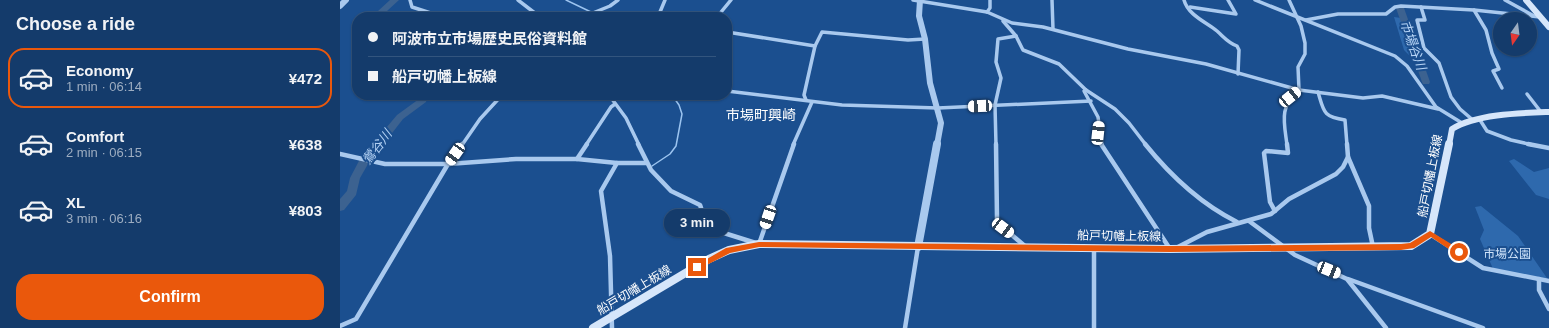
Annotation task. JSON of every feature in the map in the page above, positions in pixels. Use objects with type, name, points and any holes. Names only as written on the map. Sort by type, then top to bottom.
[{"type":"main road","points":[[1526,0],[1538,17],[1549,27]]},
{"type":"main road","points":[[1462,123],[1545,112]]},
{"type":"main road","name":"船戸切幡上板線","points":[[594,328],[709,259],[729,250],[759,244],[1173,249],[1411,246],[1430,234],[1452,130],[1462,123]]},
{"type":"street","points":[[340,6],[346,0]]},
{"type":"street","points":[[410,0],[412,8],[426,12]]},
{"type":"street","points":[[518,0],[534,12]]},
{"type":"street","points":[[595,12],[610,6],[618,0]]},
{"type":"street","points":[[660,12],[665,0]]},
{"type":"street","points":[[720,12],[731,0]]},
{"type":"street","points":[[987,12],[990,8],[990,0]]},
{"type":"street","points":[[1052,0],[1053,29]]},
{"type":"street","points":[[1184,0],[1185,4],[1190,7],[1201,21],[1217,31],[1227,42],[1236,46],[1239,50],[1238,74]]},
{"type":"street","points":[[1190,7],[1236,14],[1228,0]]},
{"type":"street","points":[[1255,0],[1384,50],[1400,58],[1410,70],[1433,105],[1462,123]]},
{"type":"street","points":[[1275,210],[1270,202],[1264,153],[1266,151],[1288,153],[1288,141],[1283,118],[1287,102],[1299,90],[1298,67],[1305,54],[1305,43],[1298,17],[1289,0]]},
{"type":"street","points":[[1504,0],[1538,17]]},
{"type":"street","points":[[905,328],[918,247],[941,123],[930,84],[925,39],[917,1],[987,12],[1003,20],[1053,29],[1128,49],[1206,64],[1299,90],[1363,98],[1382,96],[1438,109]]},
{"type":"street","points":[[1306,20],[1338,14],[1386,14],[1395,7],[1401,6],[1474,10],[1538,17]]},
{"type":"street","points":[[1421,7],[1425,20],[1417,20],[1424,48],[1439,62],[1451,97],[1460,109],[1487,129],[1487,131],[1498,136],[1549,148]]},
{"type":"street","points":[[1474,10],[1486,30],[1492,53],[1499,69],[1497,71],[1493,71],[1502,88]]},
{"type":"street","points":[[1003,20],[1016,36],[1023,50],[1054,61],[1086,90],[1114,109],[1129,124],[1161,164],[1183,185],[1226,216],[1237,222]]},
{"type":"street","points":[[806,100],[804,95],[816,46],[822,32],[908,40],[925,39]]},
{"type":"street","points":[[732,33],[816,46]]},
{"type":"street","points":[[1016,36],[998,39],[996,62],[1001,78],[995,105],[997,219],[999,224],[1026,247]]},
{"type":"street","points":[[1086,90],[1084,92],[1091,101],[1099,121],[1098,133],[1101,143],[1173,249],[1207,232],[1237,222],[1249,221],[1267,216],[1289,199],[1336,174],[1343,167],[1348,157]]},
{"type":"street","points":[[732,92],[806,100],[812,102],[938,108],[1091,101]]},
{"type":"street","points":[[1318,92],[1325,116],[1328,118],[1345,120],[1345,136],[1348,157],[1369,206],[1369,228],[1373,247]]},
{"type":"street","points":[[1527,94],[1545,112]]},
{"type":"street","points":[[340,326],[348,324],[356,319],[448,164],[480,119],[497,100]]},
{"type":"street","points":[[612,100],[626,118],[646,163],[661,182],[671,191],[700,206],[704,214],[705,225],[708,228],[759,244],[792,148],[812,102]]},
{"type":"street","points":[[577,159],[615,104]]},
{"type":"street","points":[[340,154],[385,164],[448,164],[516,159],[577,159],[617,163],[646,163]]},
{"type":"street","points":[[612,328],[610,256],[601,192],[617,163]]},
{"type":"street","points":[[1249,221],[1295,255],[1347,279],[1482,328]]},
{"type":"street","points":[[1430,234],[1483,268],[1549,281]]},
{"type":"street","points":[[1094,247],[1094,328]]},
{"type":"street","points":[[1347,279],[1386,328]]},
{"type":"street","points":[[1539,279],[1539,290],[1549,309]]},
{"type":"green space","points":[[1394,17],[1401,18],[1408,45],[1419,65],[1404,50]]},
{"type":"green space","points":[[1514,159],[1534,172],[1549,168],[1549,199],[1536,195],[1509,161]]},
{"type":"green space","name":"市場公園","points":[[1481,206],[1518,236],[1549,281],[1494,271],[1480,239],[1484,230],[1475,207]]},
{"type":"waterway","name":"鶯谷川","points":[[383,12],[382,11],[395,0]]},
{"type":"waterway","points":[[566,0],[591,12]]},
{"type":"waterway","name":"市場谷川","points":[[1400,8],[1405,27],[1426,82]]},
{"type":"waterway","name":"鶯谷川","points":[[340,207],[352,192],[355,178],[364,162],[400,117],[423,100]]},
{"type":"waterway","points":[[652,166],[670,154],[676,146],[682,114],[676,100]]},
{"type":"district","name":"市場町興崎","points":[[761,115]]},
{"type":"route","points":[[697,267],[709,259],[729,250],[759,244],[1170,249],[1401,247],[1411,246],[1422,241],[1430,234],[1459,252]]}]
